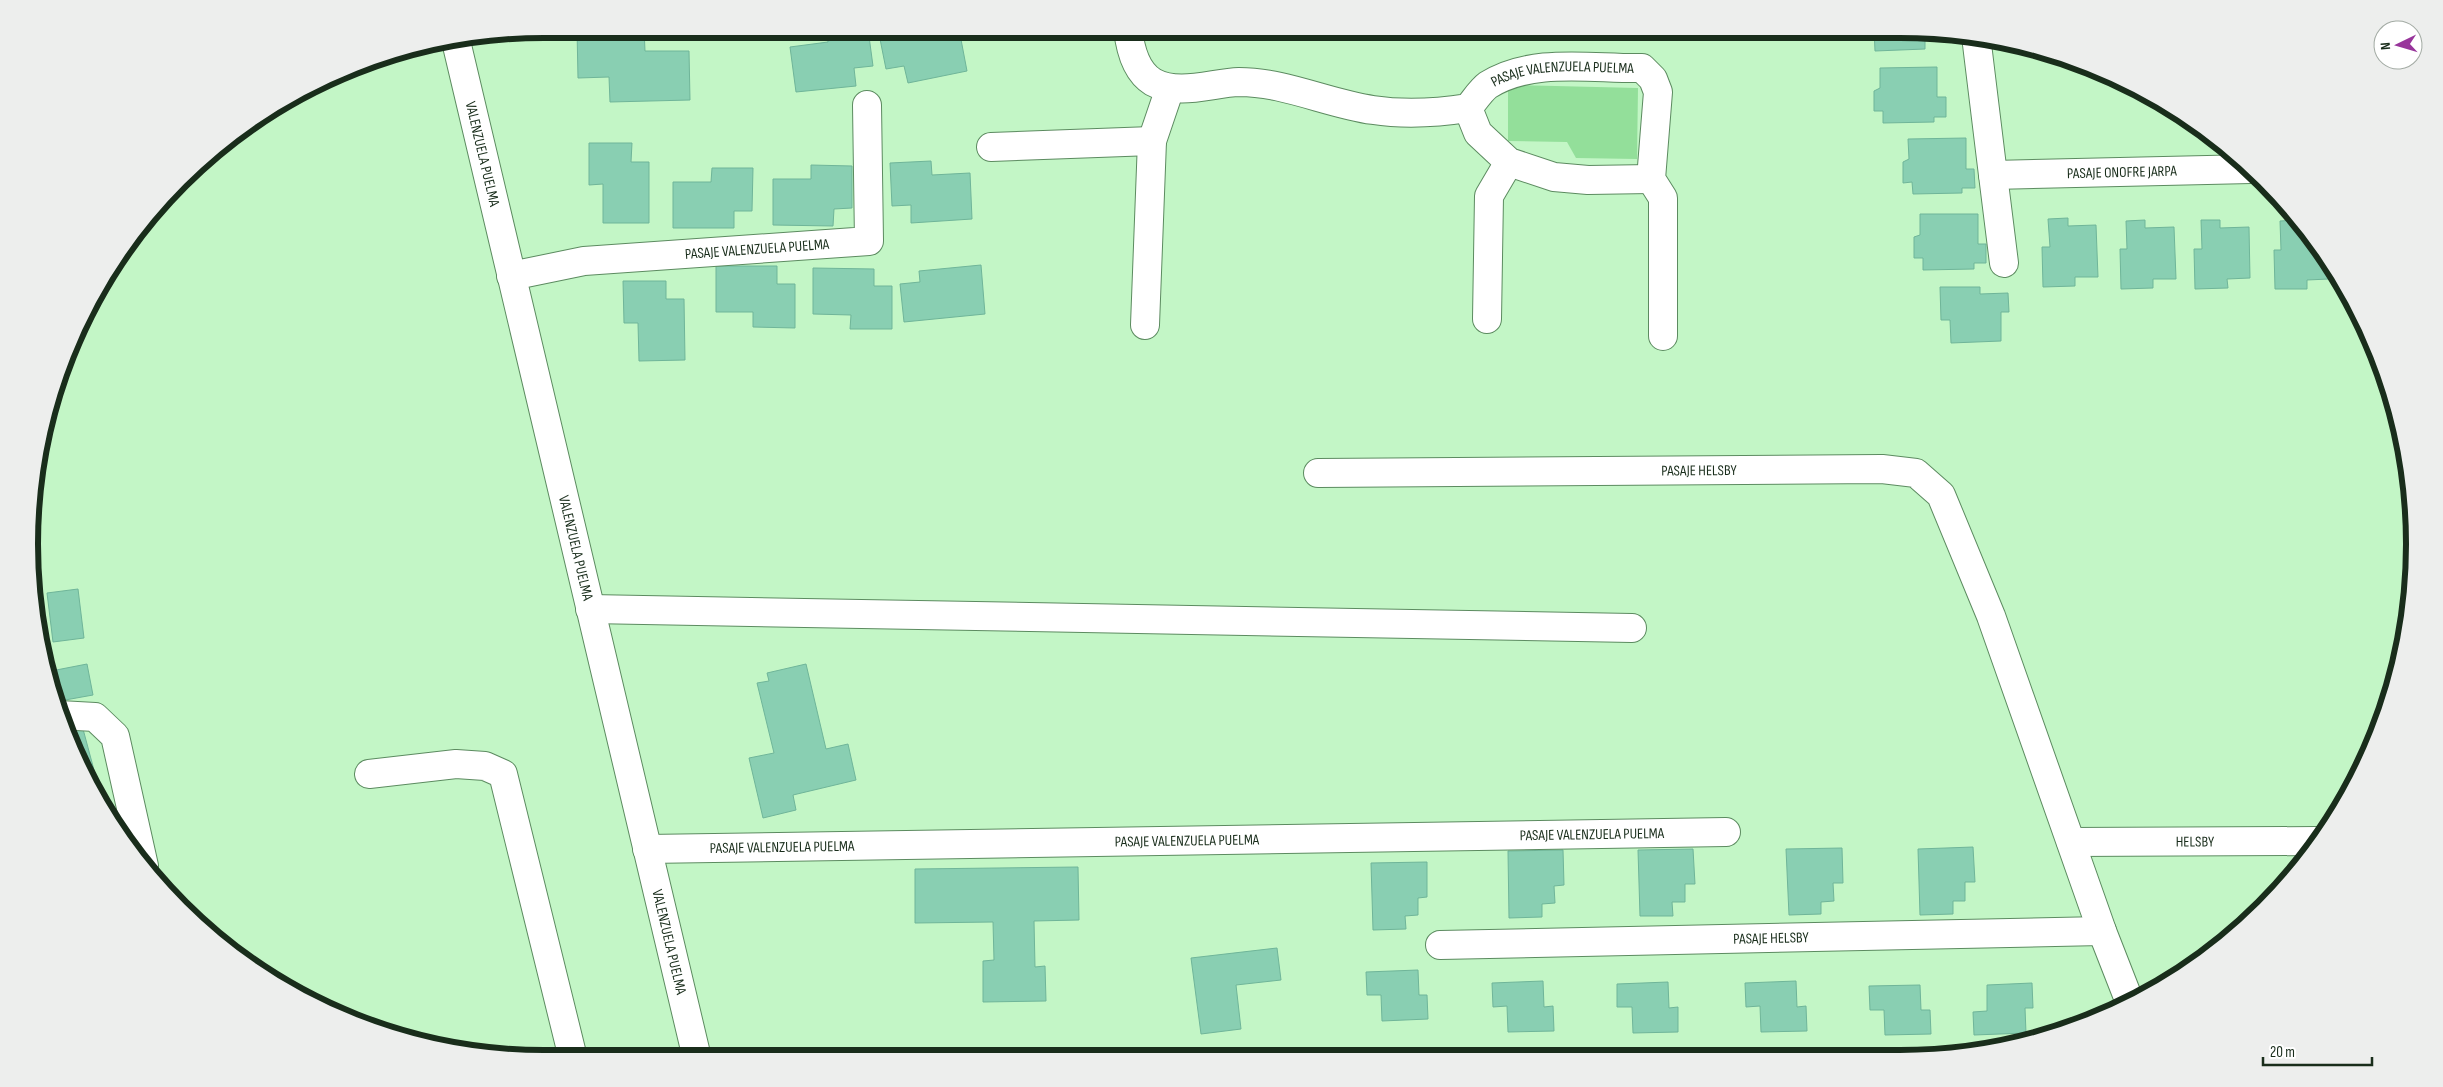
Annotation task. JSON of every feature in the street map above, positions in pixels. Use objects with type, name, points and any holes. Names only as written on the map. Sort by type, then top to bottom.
[{"type":"street","points":[[1129,38],[1143,74],[1153,82],[1170,88],[1241,82],[1292,90],[1373,110],[1429,114],[1468,108],[1478,133],[1509,162],[1554,177],[1588,180],[1651,179],[1663,198],[1663,336]]},
{"type":"street","points":[[1977,44],[2004,263]]},
{"type":"street","name":"VALENZUELA PUELMA","points":[[457,45],[695,1050]]},
{"type":"street","name":"PASAJE VALENZUELA PUELMA","points":[[1468,108],[1487,86],[1524,69],[1567,67],[1642,68],[1654,79],[1658,92],[1651,179]]},
{"type":"street","points":[[1145,326],[1152,141],[1170,88]]},
{"type":"street","name":"PASAJE VALENZUELA PUELMA","points":[[511,276],[584,261],[869,240],[866,105]]},
{"type":"street","points":[[991,147],[1152,141]]},
{"type":"street","points":[[1487,319],[1489,196],[1509,162]]},
{"type":"street","name":"PASAJE ONOFRE JARPA","points":[[1993,175],[2240,169]]},
{"type":"street","name":"PASAJE HELSBY","points":[[1318,473],[1882,469],[1916,474],[1941,495],[1991,616],[2071,842]]},
{"type":"street","points":[[590,609],[1632,628]]},
{"type":"street","points":[[68,715],[95,717],[115,736],[140,850]]},
{"type":"street","points":[[368,774],[456,764],[485,766],[503,774],[571,1050]]},
{"type":"street","name":"PASAJE VALENZUELA PUELMA","points":[[647,849],[1726,832]]},
{"type":"street","name":"HELSBY","points":[[2071,842],[2309,841]]},
{"type":"street","points":[[2071,842],[2102,931],[2127,995]]},
{"type":"street","name":"PASAJE HELSBY","points":[[1440,945],[2102,931]]},
{"type":"green space","points":[[1508,85],[1638,88],[1637,159],[1576,158],[1567,142],[1508,141]]},
{"type":"building","points":[[577,38],[644,38],[645,51],[689,51],[690,100],[610,102],[609,77],[578,78]]},
{"type":"building","points":[[828,38],[869,38],[873,66],[854,68],[856,86],[796,92],[790,47],[828,42]]},
{"type":"building","points":[[880,38],[961,38],[967,71],[908,83],[904,66],[886,69]]},
{"type":"building","points":[[1874,38],[1925,39],[1925,49],[1875,51]]},
{"type":"building","points":[[1937,67],[1937,97],[1946,97],[1946,117],[1934,117],[1934,122],[1883,123],[1883,111],[1874,111],[1874,91],[1880,88],[1880,68]]},
{"type":"building","points":[[1966,138],[1966,169],[1974,169],[1975,188],[1962,188],[1962,193],[1913,194],[1912,182],[1903,183],[1903,162],[1909,159],[1908,139]]},
{"type":"building","points":[[589,143],[632,143],[631,162],[649,162],[649,223],[603,223],[603,184],[589,185]]},
{"type":"building","points":[[931,161],[932,175],[970,173],[972,219],[911,223],[911,205],[892,206],[890,163]]},
{"type":"building","points":[[811,165],[852,166],[852,208],[834,209],[833,226],[773,225],[773,179],[811,179]]},
{"type":"building","points":[[712,168],[753,168],[752,211],[734,211],[734,228],[673,228],[673,182],[711,182]]},
{"type":"building","points":[[1920,214],[1978,214],[1978,244],[1986,244],[1986,263],[1974,263],[1974,269],[1923,270],[1923,258],[1914,258],[1914,237],[1920,235]]},
{"type":"building","points":[[2068,218],[2068,226],[2096,225],[2098,277],[2075,277],[2075,286],[2043,287],[2042,247],[2050,247],[2048,219]]},
{"type":"building","points":[[2145,220],[2145,228],[2174,227],[2176,279],[2153,279],[2153,288],[2121,289],[2120,249],[2127,249],[2126,221]]},
{"type":"building","points":[[2201,220],[2220,220],[2220,228],[2249,227],[2250,278],[2227,279],[2228,288],[2195,289],[2194,249],[2202,249]]},
{"type":"building","points":[[2289,220],[2320,262],[2329,279],[2307,280],[2307,289],[2275,289],[2274,250],[2281,250],[2280,221]]},
{"type":"building","points":[[981,265],[985,314],[904,322],[900,284],[920,282],[919,271]]},
{"type":"building","points":[[716,266],[777,266],[777,284],[795,284],[795,328],[753,327],[753,312],[716,312]]},
{"type":"building","points":[[813,268],[874,269],[874,286],[892,286],[892,329],[850,329],[851,315],[813,314]]},
{"type":"building","points":[[623,281],[666,281],[666,299],[684,299],[685,360],[639,361],[638,323],[624,323]]},
{"type":"building","points":[[1940,287],[1980,287],[1980,294],[2008,293],[2009,312],[2001,312],[2001,341],[1951,343],[1950,320],[1941,320]]},
{"type":"building","points":[[78,589],[84,638],[53,642],[47,593]]},
{"type":"building","points":[[87,664],[93,695],[62,700],[54,670]]},
{"type":"building","points":[[806,664],[826,749],[848,744],[856,780],[793,795],[796,810],[763,818],[749,758],[774,753],[757,683],[769,681],[767,673]]},
{"type":"building","points":[[83,729],[97,780],[90,767],[74,731]]},
{"type":"building","points":[[1973,847],[1975,882],[1965,882],[1965,901],[1953,901],[1953,914],[1920,915],[1918,849]]},
{"type":"building","points":[[1842,848],[1843,883],[1833,883],[1834,901],[1821,902],[1821,914],[1789,915],[1786,849]]},
{"type":"building","points":[[1693,849],[1695,884],[1685,884],[1685,902],[1672,902],[1673,916],[1640,916],[1638,850]]},
{"type":"building","points":[[1563,850],[1564,885],[1554,886],[1555,903],[1542,904],[1542,917],[1509,918],[1508,851]]},
{"type":"building","points":[[1427,862],[1427,897],[1418,898],[1418,915],[1405,916],[1406,929],[1373,930],[1371,863]]},
{"type":"building","points":[[1078,867],[1079,920],[1034,921],[1035,967],[1045,966],[1046,1001],[983,1002],[983,961],[994,960],[993,922],[915,923],[915,869]]},
{"type":"building","points":[[1277,948],[1281,980],[1236,985],[1241,1029],[1201,1034],[1191,958]]},
{"type":"building","points":[[1418,970],[1419,995],[1427,995],[1428,1019],[1382,1021],[1381,995],[1367,995],[1366,972]]},
{"type":"building","points":[[1543,981],[1544,1007],[1553,1006],[1554,1031],[1508,1032],[1507,1006],[1493,1007],[1492,983]]},
{"type":"building","points":[[1796,981],[1797,1007],[1806,1006],[1807,1031],[1761,1032],[1760,1006],[1746,1007],[1745,983]]},
{"type":"building","points":[[1668,982],[1669,1008],[1678,1007],[1678,1032],[1633,1033],[1632,1007],[1617,1007],[1617,984]]},
{"type":"building","points":[[2032,983],[2033,1008],[2025,1008],[2026,1033],[1974,1035],[1973,1012],[1987,1011],[1987,985]]},
{"type":"building","points":[[1920,985],[1921,1010],[1930,1010],[1931,1034],[1885,1035],[1884,1010],[1870,1010],[1869,986]]}]
